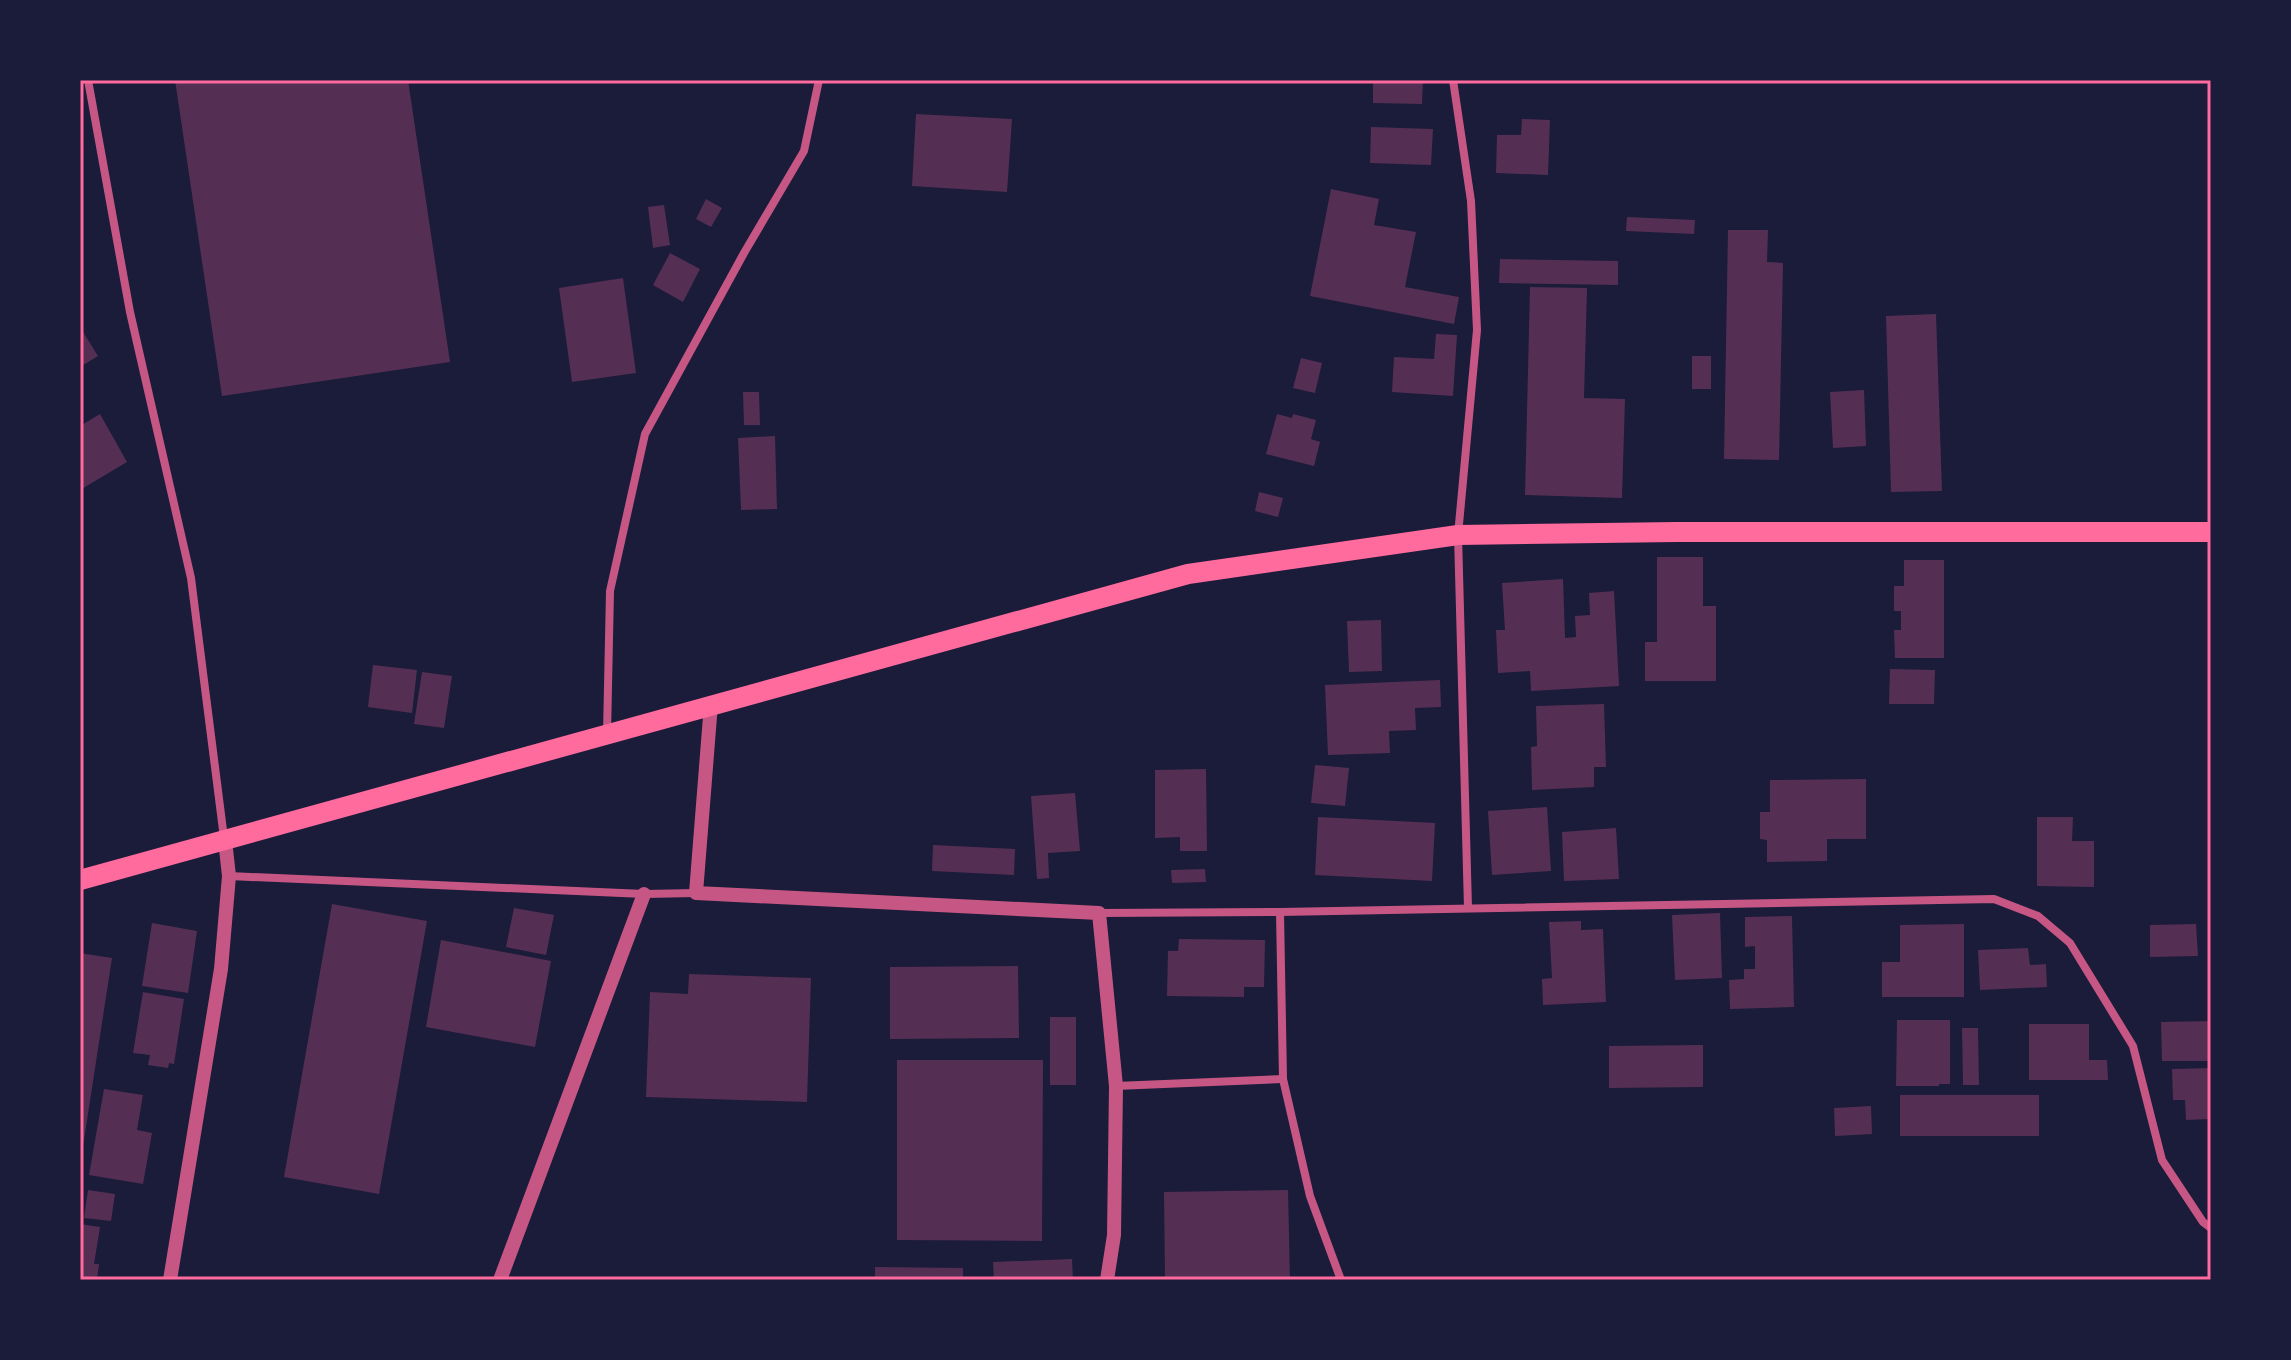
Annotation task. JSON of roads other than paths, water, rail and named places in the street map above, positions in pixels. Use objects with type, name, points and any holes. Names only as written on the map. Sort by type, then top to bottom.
[{"type":"main road","points":[[80,880],[1188,574],[1458,535],[2211,532]]},
{"type":"street","points":[[88,80],[130,312],[191,578],[229,876],[221,969],[170,1280]]},
{"type":"street","points":[[607,735],[610,591],[645,434],[804,151],[819,80]]},
{"type":"street","points":[[1453,80],[1471,201],[1477,330],[1458,535],[1468,908]]},
{"type":"street","points":[[696,893],[711,704]]},
{"type":"street","points":[[229,876],[644,894],[696,893],[1099,913],[1994,899],[2038,916],[2070,943],[2133,1046],[2162,1160],[2203,1222],[2211,1228]]},
{"type":"street","points":[[500,1280],[644,894]]},
{"type":"street","points":[[1280,912],[1283,1079],[1310,1196],[1341,1280]]},
{"type":"street","points":[[1099,913],[1116,1086],[1114,1235],[1107,1280]]},
{"type":"street","points":[[1116,1086],[1283,1079]]}]
